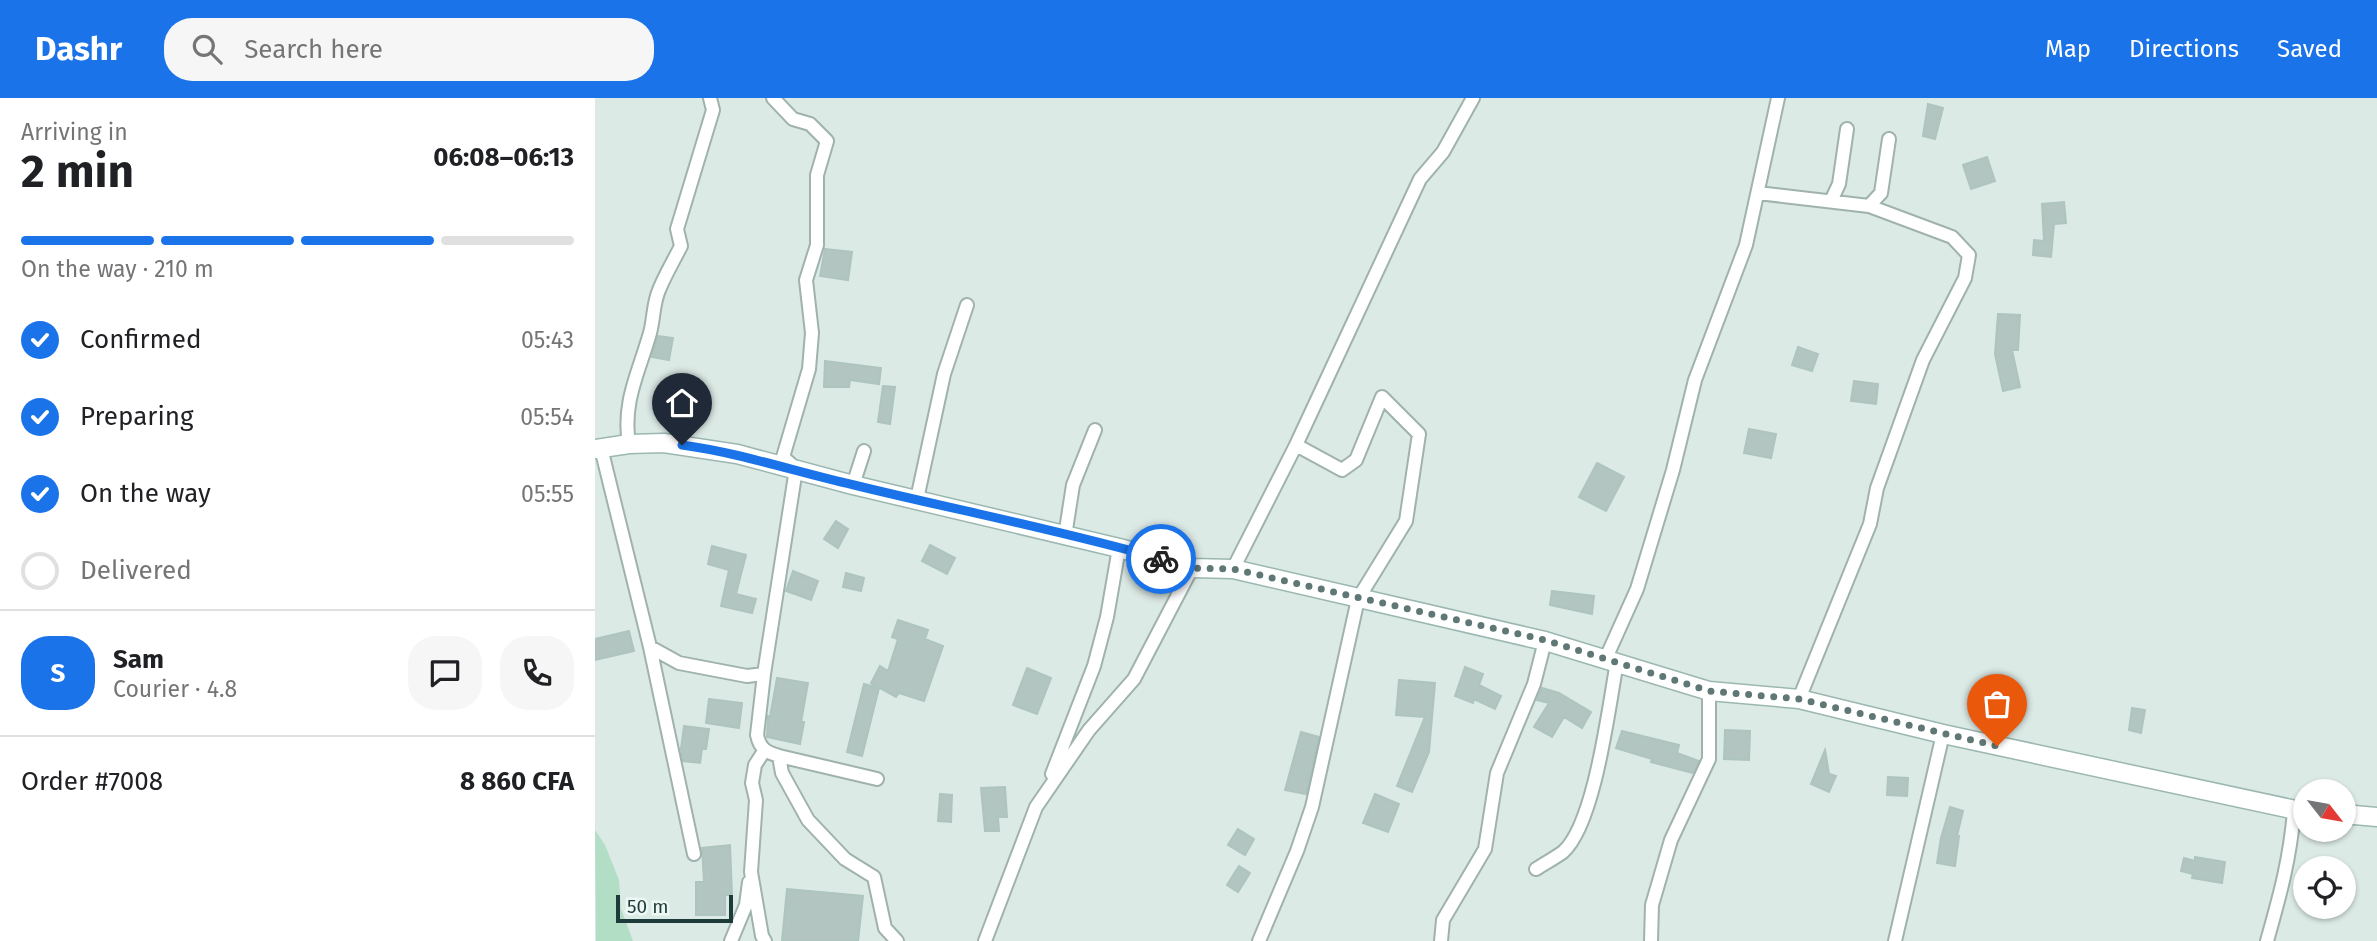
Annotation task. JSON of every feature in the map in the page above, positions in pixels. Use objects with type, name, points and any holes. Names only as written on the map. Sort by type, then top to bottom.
[{"type":"main road","points":[[598,449],[629,444],[664,443],[700,448],[796,469],[1192,568],[1233,569],[1545,640],[1709,691],[1799,699],[1943,734],[2293,810]]},
{"type":"main road","points":[[2356,815],[2377,817]]},
{"type":"street","points":[[629,444],[626,423],[632,391],[659,289],[681,246],[677,229],[713,110],[710,98]]},
{"type":"street","points":[[773,98],[793,119],[810,124],[827,141],[817,175],[817,245],[806,280],[812,333],[809,369],[783,457],[796,469],[757,735],[764,751],[877,779]]},
{"type":"street","points":[[1233,569],[1296,445],[1420,179],[1443,152],[1473,98]]},
{"type":"street","points":[[1536,869],[1565,850],[1583,821],[1594,786],[1611,660],[1637,589],[1674,470],[1695,380],[1746,245],[1779,98]]},
{"type":"street","points":[[1831,201],[1839,184],[1847,129]]},
{"type":"street","points":[[1869,206],[1881,193],[1889,139]]},
{"type":"street","points":[[1758,193],[1869,206],[1952,237],[1969,255],[1965,278],[1923,360],[1877,488],[1870,524],[1799,699]]},
{"type":"street","points":[[918,499],[944,374],[967,305]]},
{"type":"street","points":[[1259,941],[1297,851],[1312,807],[1358,599],[1406,521],[1419,434],[1382,397],[1356,460],[1342,470],[1296,445]]},
{"type":"street","points":[[1065,536],[1073,485],[1095,430]]},
{"type":"street","points":[[598,449],[650,647],[694,854]]},
{"type":"street","points":[[853,485],[864,452]]},
{"type":"street","points":[[985,941],[1094,666],[1107,617],[1119,548]]},
{"type":"street","points":[[1036,807],[1089,730],[1134,679],[1192,568]]},
{"type":"street","points":[[1441,941],[1443,920],[1485,849],[1497,773],[1534,684],[1545,640]]},
{"type":"street","points":[[650,647],[679,663],[747,676],[764,674]]},
{"type":"street","points":[[1651,941],[1652,905],[1671,840],[1709,759],[1709,691]]},
{"type":"street","points":[[1895,941],[1943,734]]},
{"type":"street","points":[[731,941],[746,905],[756,800],[753,783],[755,765],[764,751]]},
{"type":"street","points":[[779,756],[782,773],[808,820],[845,859],[874,877],[885,928],[897,941]]},
{"type":"street","points":[[2267,941],[2285,881],[2293,839]]},
{"type":"street","points":[[751,872],[765,941]]},
{"type":"green space","points":[[595,830],[605,845],[619,880],[621,909],[633,941],[596,941]]},
{"type":"building","points":[[1928,104],[1943,108],[1935,139],[1923,136]]},
{"type":"building","points":[[1987,157],[1995,181],[1971,189],[1963,165]]},
{"type":"building","points":[[2064,202],[2066,223],[2054,224],[2051,257],[2033,255],[2034,240],[2044,241],[2042,204]]},
{"type":"building","points":[[825,249],[852,252],[848,280],[820,276]]},
{"type":"building","points":[[1998,314],[2020,315],[2018,350],[2012,350],[2020,387],[2003,391],[1995,354]]},
{"type":"building","points":[[658,336],[673,338],[669,360],[652,357]]},
{"type":"building","points":[[1798,347],[1818,354],[1812,371],[1792,365]]},
{"type":"building","points":[[825,361],[881,368],[879,384],[850,380],[849,387],[824,387]]},
{"type":"building","points":[[1854,381],[1878,384],[1876,404],[1851,401]]},
{"type":"building","points":[[883,386],[895,387],[890,424],[878,422]]},
{"type":"building","points":[[1749,429],[1776,434],[1771,458],[1744,453]]},
{"type":"building","points":[[1597,463],[1624,477],[1606,511],[1579,497]]},
{"type":"building","points":[[836,521],[848,529],[838,548],[824,539]]},
{"type":"building","points":[[930,545],[955,558],[947,574],[922,561]]},
{"type":"building","points":[[712,546],[746,555],[736,594],[756,599],[752,613],[721,606],[729,570],[708,564]]},
{"type":"building","points":[[793,571],[818,581],[811,600],[786,591]]},
{"type":"building","points":[[846,573],[864,578],[861,591],[843,587]]},
{"type":"building","points":[[1552,591],[1594,596],[1592,614],[1550,605]]},
{"type":"building","points":[[898,620],[928,630],[925,639],[943,646],[924,701],[899,693],[896,697],[871,683],[880,666],[888,671],[898,639],[892,637]]},
{"type":"building","points":[[629,631],[634,651],[595,660],[595,639]]},
{"type":"building","points":[[1465,667],[1483,674],[1479,685],[1501,696],[1495,709],[1474,699],[1473,703],[1455,696]]},
{"type":"building","points":[[1027,668],[1051,678],[1037,714],[1013,705]]},
{"type":"building","points":[[777,678],[808,683],[800,744],[767,737],[768,716],[770,717]]},
{"type":"building","points":[[1399,680],[1435,683],[1429,752],[1412,792],[1397,786],[1425,717],[1396,715]]},
{"type":"building","points":[[864,684],[879,688],[862,756],[847,752]]},
{"type":"building","points":[[1542,688],[1559,693],[1591,712],[1582,728],[1564,717],[1552,737],[1534,727],[1549,703],[1537,700]]},
{"type":"building","points":[[709,699],[742,703],[739,728],[706,723]]},
{"type":"building","points":[[2132,708],[2145,710],[2141,733],[2129,730]]},
{"type":"building","points":[[684,726],[709,729],[706,749],[702,749],[700,763],[683,761],[681,749]]},
{"type":"building","points":[[1725,730],[1750,731],[1749,760],[1724,759]]},
{"type":"building","points":[[1622,731],[1679,745],[1677,753],[1699,761],[1693,773],[1651,762],[1652,759],[1616,748]]},
{"type":"building","points":[[1301,732],[1319,737],[1306,794],[1285,790]]},
{"type":"building","points":[[1825,750],[1829,774],[1836,776],[1829,792],[1811,784]]},
{"type":"building","points":[[1888,777],[1908,778],[1907,796],[1887,795]]},
{"type":"building","points":[[1005,787],[1007,817],[998,817],[999,831],[985,831],[981,788]]},
{"type":"building","points":[[940,794],[952,795],[951,822],[938,821]]},
{"type":"building","points":[[1375,794],[1399,804],[1388,832],[1363,823]]},
{"type":"building","points":[[1950,807],[1963,811],[1957,836],[1955,866],[1937,863]]},
{"type":"building","points":[[1238,829],[1254,839],[1245,855],[1228,845]]},
{"type":"building","points":[[730,845],[732,895],[725,895],[725,915],[696,915],[696,882],[704,882],[702,848]]},
{"type":"building","points":[[2195,857],[2225,862],[2222,883],[2192,878],[2193,874],[2181,871],[2184,858],[2195,861]]},
{"type":"building","points":[[1239,866],[1250,873],[1238,892],[1227,885]]},
{"type":"building","points":[[787,889],[863,896],[858,941],[782,941]]},
{"type":"way so far","points":[[1161,559],[1192,568],[1233,569],[1545,640],[1709,691],[1799,699],[1997,746]]},
{"type":"route","points":[[682,445],[737,454],[853,485],[1161,559]]}]
